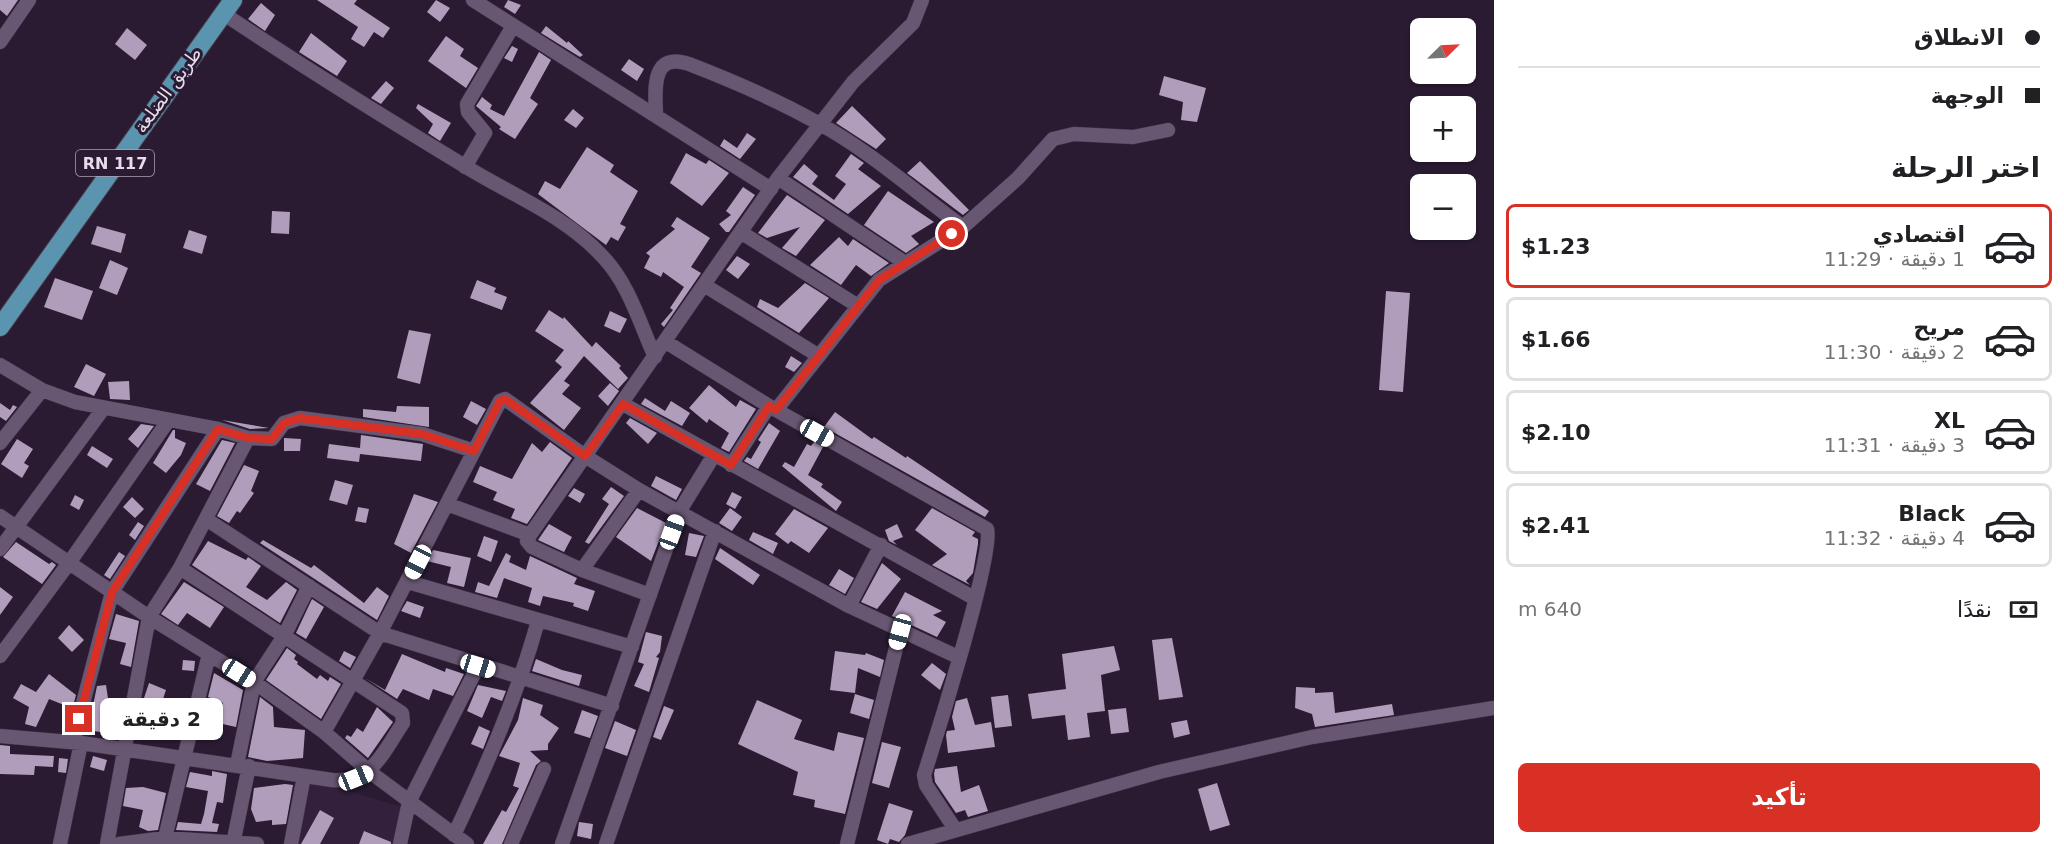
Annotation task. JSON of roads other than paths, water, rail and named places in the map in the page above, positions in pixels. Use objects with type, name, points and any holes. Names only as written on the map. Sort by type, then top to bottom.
[{"type":"main road","name":"طريق الضلعة","points":[[0,327],[228,7]]},
{"type":"street","points":[[0,42],[29,0]]},
{"type":"street","points":[[473,0],[656,114],[905,262]]},
{"type":"street","points":[[650,595],[582,570],[532,548],[527,541],[742,233],[774,183],[853,82],[913,23],[922,0]]},
{"type":"street","points":[[228,7],[465,167],[545,211],[583,236],[605,258],[623,284],[655,357]]},
{"type":"street","points":[[465,167],[485,133],[468,112],[467,104],[513,26]]},
{"type":"street","points":[[656,114],[656,76],[666,66],[681,61],[750,89],[819,123],[879,163],[963,227]]},
{"type":"street","points":[[731,465],[773,408],[819,356],[879,280],[963,227],[1018,178],[1053,139],[1074,134],[1133,137],[1168,130]]},
{"type":"street","points":[[742,233],[858,306]]},
{"type":"street","points":[[704,285],[819,356]]},
{"type":"street","points":[[666,342],[773,408],[987,529],[988,537],[958,657],[951,695],[924,775],[926,785],[955,829]]},
{"type":"street","points":[[0,365],[42,390],[75,402],[218,429],[248,438],[272,439],[284,423],[300,418],[422,434],[474,451]]},
{"type":"street","points":[[0,443],[42,390]]},
{"type":"street","points":[[324,732],[408,582],[500,401],[505,399],[585,456],[639,490],[849,606],[900,632],[958,657]]},
{"type":"street","points":[[623,404],[974,598]]},
{"type":"street","points":[[0,549],[104,409]]},
{"type":"street","points":[[0,656],[69,563],[168,421]]},
{"type":"street","points":[[60,844],[77,742],[112,592],[218,429]]},
{"type":"street","points":[[107,844],[149,617],[180,568],[248,438]]},
{"type":"street","points":[[562,844],[679,512],[714,454]]},
{"type":"street","points":[[582,570],[639,490]]},
{"type":"street","points":[[447,504],[530,535]]},
{"type":"street","points":[[0,516],[149,617],[254,682],[324,732],[370,772],[466,844]]},
{"type":"street","points":[[206,519],[380,633],[478,666],[612,706]]},
{"type":"street","points":[[606,844],[715,531]]},
{"type":"street","points":[[849,606],[881,545]]},
{"type":"street","points":[[0,736],[77,742],[344,781],[370,772],[403,723],[403,717],[397,708],[180,568]]},
{"type":"street","points":[[408,582],[632,647]]},
{"type":"street","points":[[233,842],[254,682],[284,636],[309,586]]},
{"type":"street","points":[[454,836],[485,769],[522,679],[538,621]]},
{"type":"street","points":[[847,844],[900,632]]},
{"type":"street","points":[[165,838],[209,654]]},
{"type":"street","points":[[400,844],[409,802],[478,666]]},
{"type":"street","points":[[908,844],[1160,771],[1312,737],[1494,708]]},
{"type":"street","points":[[511,844],[544,769]]},
{"type":"street","points":[[291,844],[304,776]]},
{"type":"street","points":[[119,844],[165,838],[180,842],[257,844]]}]
